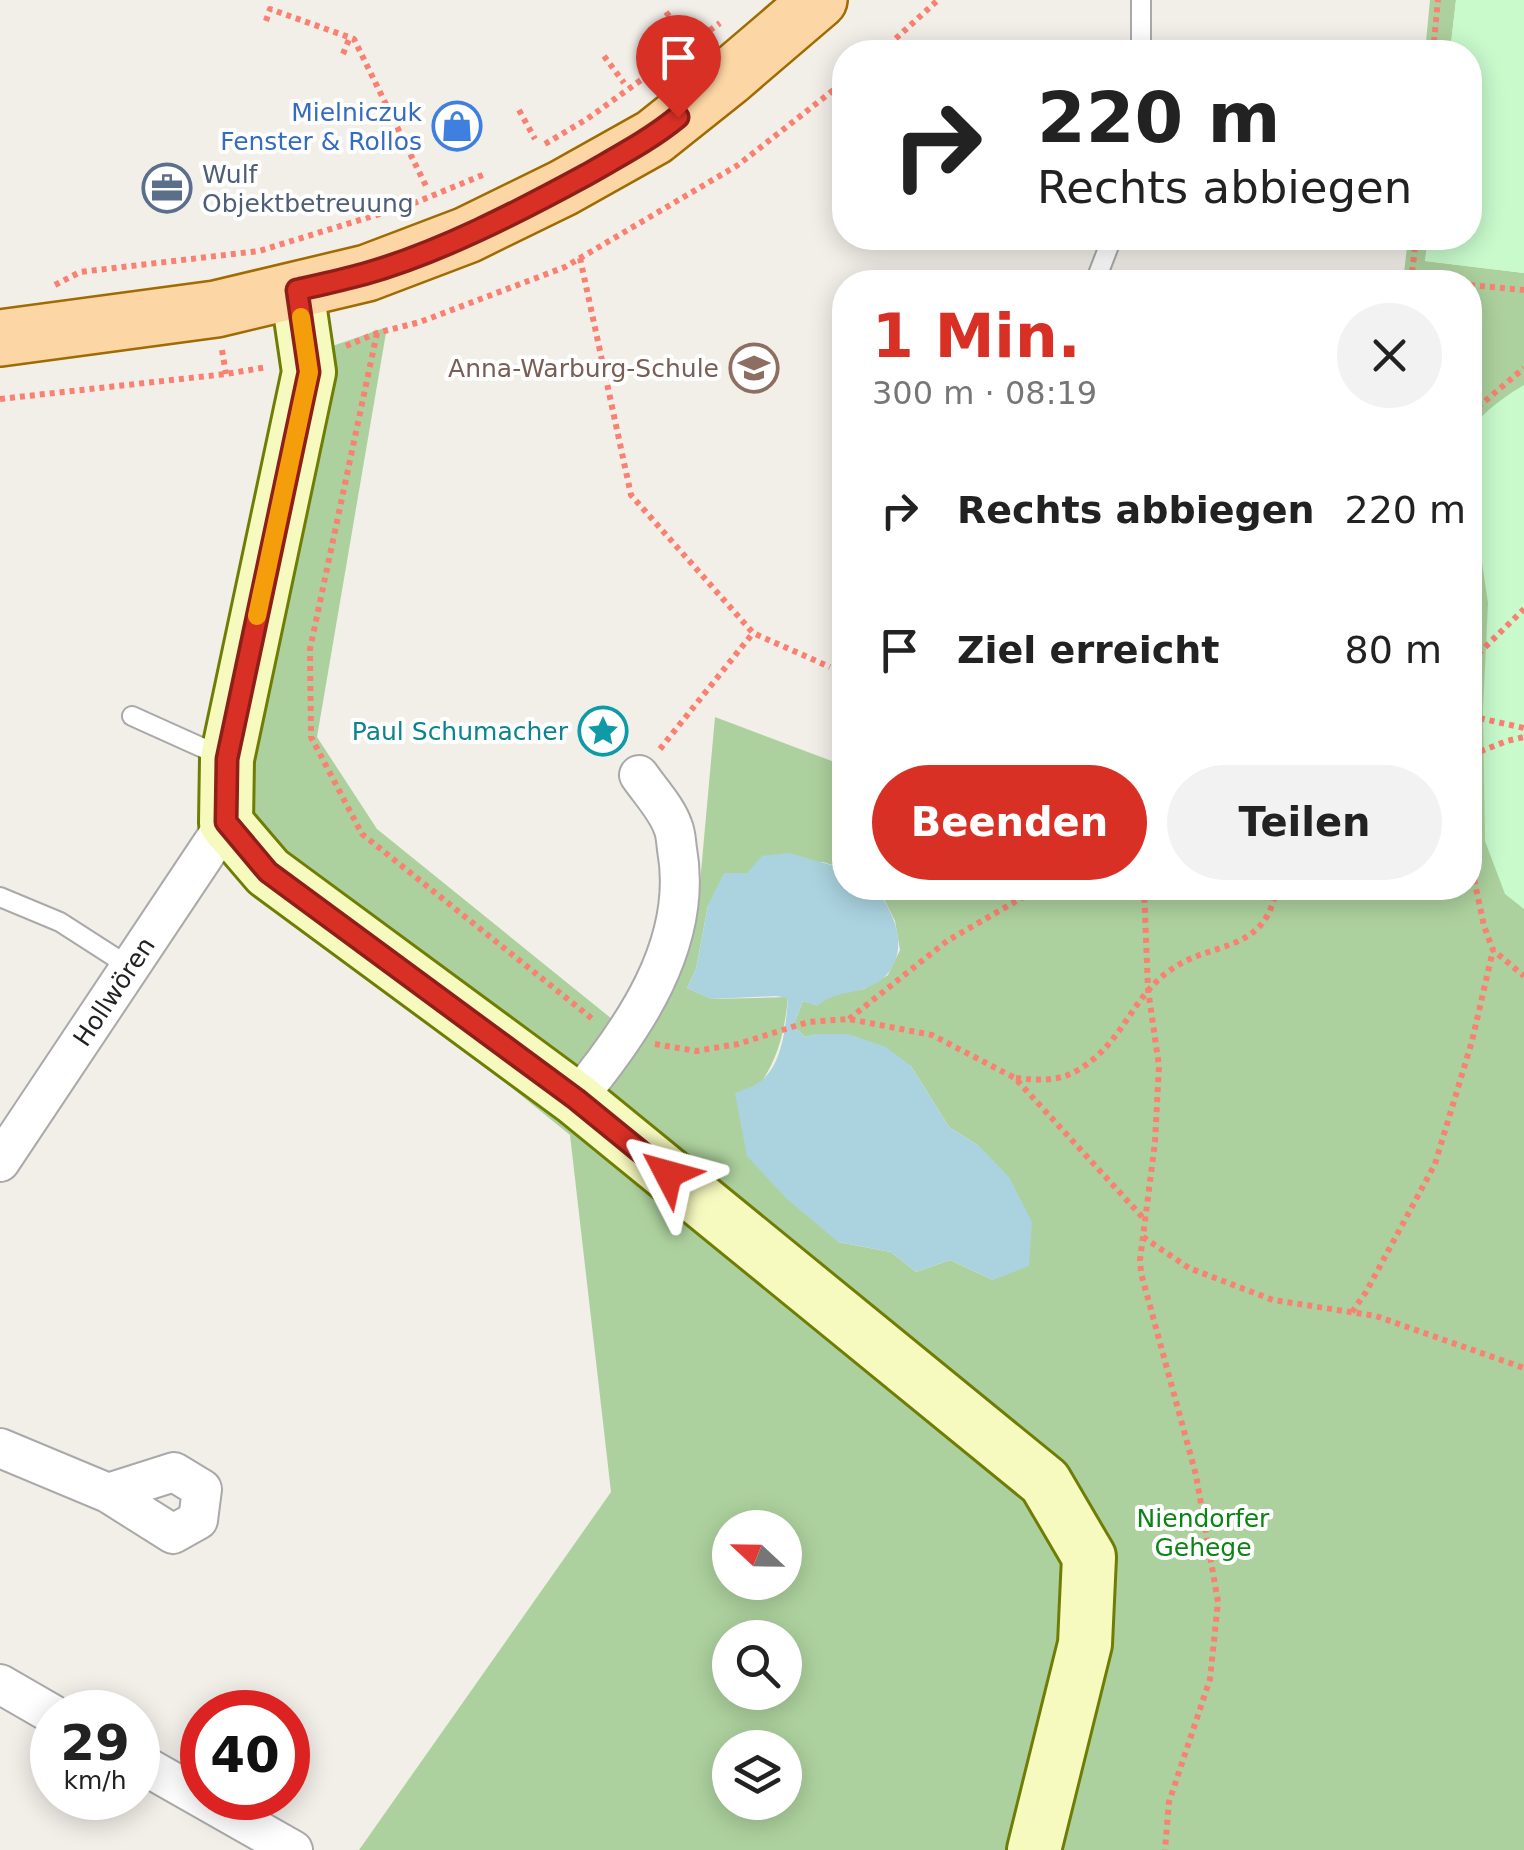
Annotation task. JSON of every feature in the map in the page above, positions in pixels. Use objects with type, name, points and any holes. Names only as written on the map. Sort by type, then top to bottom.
[{"type":"main road","points":[[0,338],[216,308],[367,273],[467,235],[654,137],[819,0]]},
{"type":"street","points":[[297,290],[309,372],[227,759],[226,822],[268,872],[576,1099],[1045,1482],[1089,1557],[1085,1644],[1034,1850]]},
{"type":"street","points":[[576,1099],[620,1042],[657,978],[676,926],[682,875],[673,824],[639,775]]},
{"type":"street","name":"Hollwören","points":[[0,1162],[226,822]]},
{"type":"street","points":[[0,1448],[108,1493]]},
{"type":"street","points":[[0,1684],[30,1701]]},
{"type":"street","points":[[160,1775],[292,1850]]},
{"type":"lane","points":[[1141,0],[1141,40]]},
{"type":"lane","points":[[132,716],[227,759]]},
{"type":"lane","points":[[0,896],[60,922],[130,967]]},
{"type":"path","points":[[894,40],[938,0]]},
{"type":"path","points":[[1434,40],[1438,0]]},
{"type":"path","points":[[266,21],[270,10],[354,39],[377,96],[427,188]]},
{"type":"path","points":[[666,12],[686,38]]},
{"type":"path","points":[[539,148],[587,120],[724,20]]},
{"type":"path","points":[[344,54],[350,38]]},
{"type":"path","points":[[604,56],[624,84]]},
{"type":"path","points":[[0,399],[226,374],[308,360],[378,333],[420,322],[565,267],[738,165],[832,90]]},
{"type":"path","points":[[519,110],[535,138]]},
{"type":"path","points":[[46,289],[80,272],[259,251],[412,204],[488,172]]},
{"type":"path","points":[[580,258],[630,495],[753,633],[830,668]]},
{"type":"path","points":[[1482,286],[1524,290]]},
{"type":"path","points":[[378,333],[310,649],[312,737],[362,834],[620,1042],[696,1051],[738,1044],[808,1022],[849,1019],[932,1035],[1015,1078],[1146,1220]]},
{"type":"path","points":[[1482,404],[1524,368]]},
{"type":"path","points":[[1482,651],[1524,609]]},
{"type":"path","points":[[639,775],[753,633]]},
{"type":"path","points":[[1482,718],[1524,728]]},
{"type":"path","points":[[1482,751],[1524,737]]},
{"type":"path","points":[[849,1019],[947,941],[1017,900]]},
{"type":"path","points":[[1144,900],[1148,989],[1159,1066],[1155,1142],[1140,1260],[1143,1284],[1196,1475],[1218,1602],[1210,1680],[1169,1802],[1164,1850]]},
{"type":"path","points":[[1015,1078],[1054,1079],[1095,1059],[1119,1034],[1148,989],[1189,958],[1234,945],[1247,937],[1260,926],[1272,900]]},
{"type":"path","points":[[1478,900],[1493,950],[1524,976]]},
{"type":"path","points":[[1352,1312],[1436,1164],[1472,1041],[1493,950]]},
{"type":"path","points":[[1143,1237],[1189,1268],[1274,1300],[1376,1316],[1524,1368]]},
{"type":"green space","points":[[1430,0],[1456,0],[1451,40],[1426,40]]},
{"type":"green space","points":[[1456,0],[1524,0],[1524,273],[1425,261],[1426,250],[1482,250],[1482,40],[1451,40]]},
{"type":"green space","name":"Niendorfer Gehege","points":[[1407,250],[1426,250],[1425,261],[1524,273],[1524,1850],[359,1850],[611,1492],[570,1135],[234,862],[321,350],[387,327],[317,737],[377,829],[612,1019],[642,1030],[697,916],[715,717],[832,761],[832,865],[823,862],[748,873],[708,905],[696,969],[687,988],[712,999],[788,997],[780,1042],[761,1083],[838,1242],[891,1252],[916,1272],[950,1260],[993,1280],[979,1146],[949,1127],[911,1066],[816,1034],[805,1037],[796,1028],[803,1001],[817,1005],[831,995],[864,989],[888,975],[900,950],[895,921],[884,900],[1482,900],[1482,270],[1404,270]]},
{"type":"green space","points":[[1524,385],[1524,909],[1505,894],[1485,841],[1483,710],[1488,603],[1482,563],[1482,418]]},
{"type":"water","points":[[789,853],[832,865],[832,900],[884,900],[898,940],[890,971],[873,985],[817,1006],[803,1001],[796,1028],[805,1037],[848,1034],[886,1047],[911,1066],[949,1127],[979,1146],[1009,1177],[1032,1222],[1029,1266],[993,1280],[950,1260],[916,1272],[891,1252],[838,1242],[787,1199],[747,1156],[735,1093],[756,1085],[773,1067],[782,1044],[788,998],[711,999],[687,988],[696,969],[708,905],[724,873],[747,873],[762,856]]},
{"type":"slow traffic","points":[[257,616],[309,372],[301,317]]},
{"type":"place","name":"Mielniczuk Fenster & Rollos","points":[[457,126]]},
{"type":"place","name":"Wulf Objektbetreuung","points":[[167,188]]},
{"type":"place","name":"Anna-Warburg-Schule","points":[[754,368]]},
{"type":"place","name":"Paul Schumacher","points":[[603,731]]},
{"type":"route","points":[[668,1174],[576,1099],[268,872],[226,822],[227,759],[309,372],[297,290],[367,273],[467,235],[563,188],[654,137],[678,117]]}]
